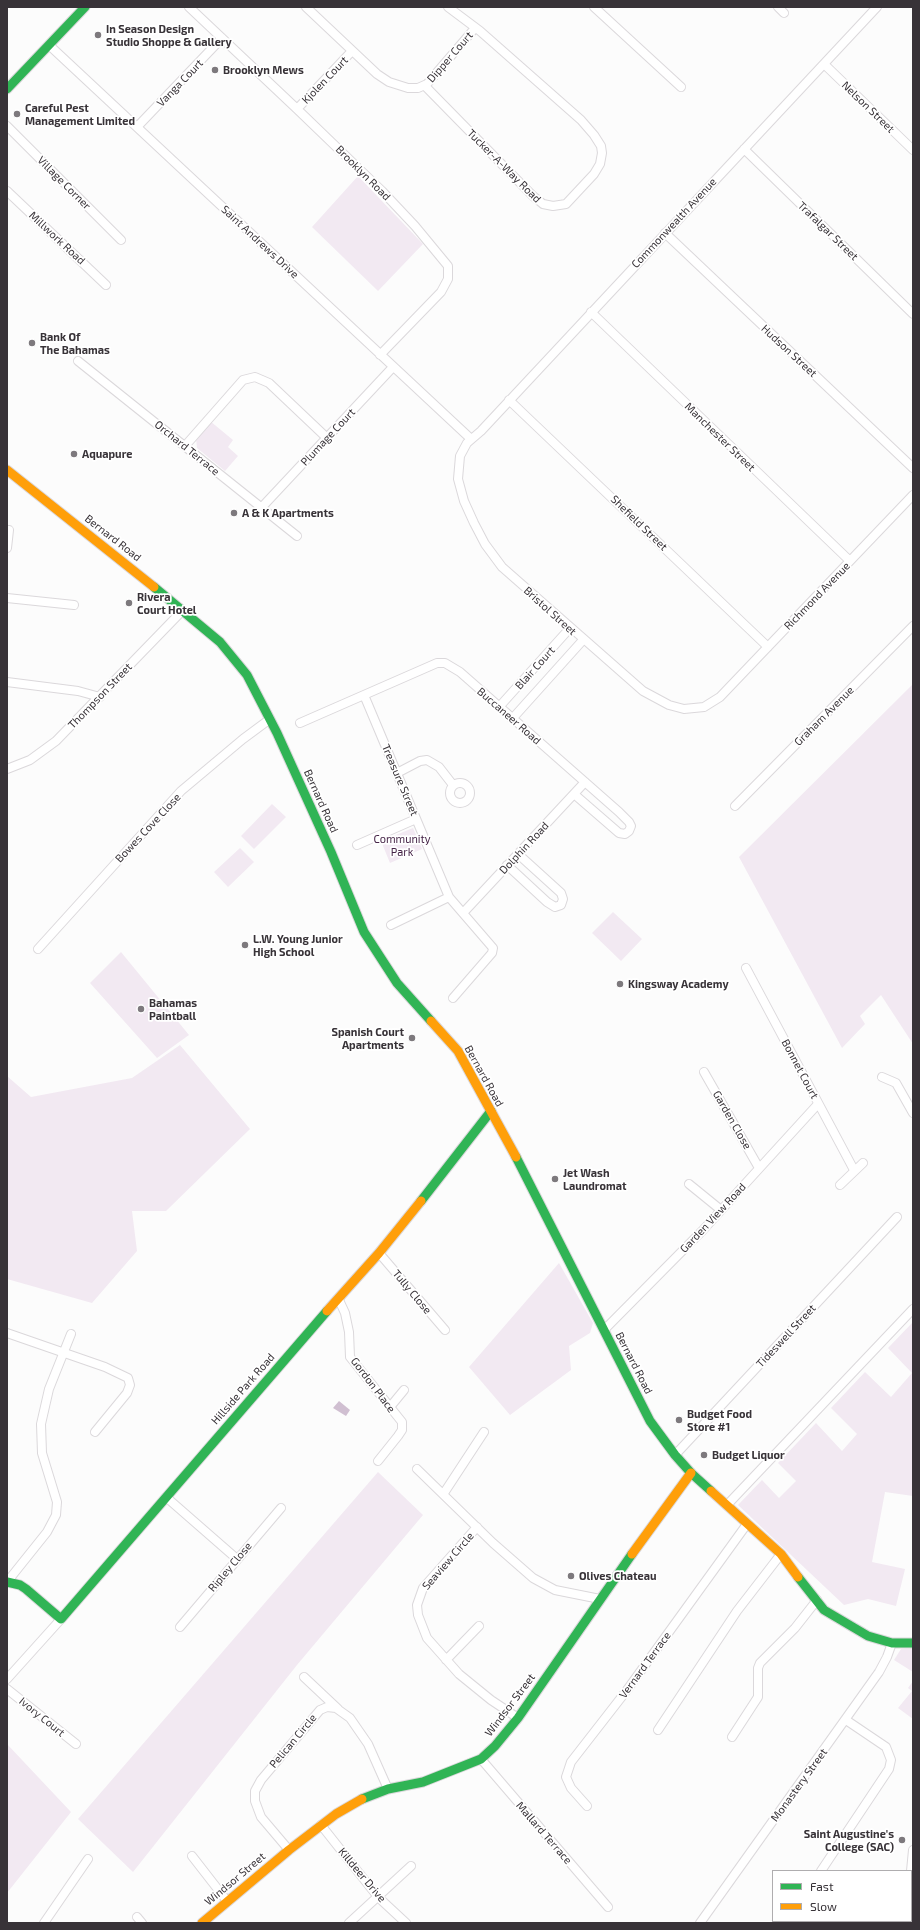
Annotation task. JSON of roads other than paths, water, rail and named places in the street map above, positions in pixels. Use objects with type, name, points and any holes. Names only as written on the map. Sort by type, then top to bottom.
[{"type":"main road","points":[[7,90],[85,7]]},
{"type":"main road","name":"Bernard Road","points":[[7,470],[183,610],[220,642],[247,674],[270,719],[331,852],[364,932],[397,983],[458,1051],[527,1177],[650,1421],[675,1455],[691,1473],[781,1554],[824,1610],[868,1636],[892,1643],[913,1643]]},
{"type":"main road","name":"Hillside Park Road","points":[[60,1619],[259,1388],[339,1300],[379,1253],[420,1204],[491,1111]]},
{"type":"main road","name":"Windsor Street","points":[[202,1923],[321,1825],[362,1799],[388,1790],[423,1782],[481,1759],[506,1734],[518,1718],[600,1599],[691,1473]]},
{"type":"main road","points":[[7,1582],[20,1585],[26,1589],[60,1619]]},
{"type":"street","name":"Brooklyn Road","points":[[189,7],[297,108],[382,191],[415,226],[448,266],[448,279],[441,292],[380,355]]},
{"type":"street","points":[[306,7],[377,74],[389,82],[408,88],[425,86]]},
{"type":"street","name":"Tucker-A-Way Road","points":[[425,86],[532,196],[543,204],[558,206],[566,204],[594,174],[600,164],[602,153],[598,141],[588,127],[475,28],[448,7]]},
{"type":"street","points":[[594,7],[681,87]]},
{"type":"street","name":"Commonwealth Avenue","points":[[471,439],[481,431],[877,7]]},
{"type":"street","name":"Dipper Court","points":[[425,86],[475,28]]},
{"type":"street","name":"Vanga Court","points":[[137,127],[222,38]]},
{"type":"street","name":"Saint Andrews Drive","points":[[49,45],[471,439]]},
{"type":"street","name":"Kjolen Court","points":[[297,108],[352,51]]},
{"type":"street","name":"Nelson Street","points":[[824,64],[913,150]]},
{"type":"street","name":"Village Corner","points":[[7,126],[121,240]]},
{"type":"street","name":"Trafalgar Street","points":[[744,149],[913,314]]},
{"type":"street","name":"Millwork Road","points":[[7,191],[106,285]]},
{"type":"street","name":"Hudson Street","points":[[665,233],[913,468]]},
{"type":"street","name":"Manchester Street","points":[[591,312],[850,561]]},
{"type":"street","name":"Orchard Terrace","points":[[78,361],[297,536]]},
{"type":"street","name":"Plumage Court","points":[[262,508],[393,367]]},
{"type":"street","points":[[185,446],[243,380],[255,376],[269,383],[327,438]]},
{"type":"street","name":"Shefield Street","points":[[509,400],[768,647]]},
{"type":"street","name":"Bristol Street","points":[[471,439],[465,446],[460,456],[458,479],[464,501],[474,523],[485,544],[502,567],[583,640],[643,691],[669,705],[684,709],[698,709],[711,704],[720,697]]},
{"type":"street","name":"Richmond Avenue","points":[[720,697],[913,495]]},
{"type":"street","points":[[7,548],[9,530]]},
{"type":"street","points":[[7,598],[74,605]]},
{"type":"street","name":"Thompson Street","points":[[7,769],[30,760],[56,741],[183,610]]},
{"type":"street","name":"Graham Avenue","points":[[735,806],[913,626]]},
{"type":"street","name":"Blair Court","points":[[499,707],[570,628]]},
{"type":"street","name":"Blair Court","points":[[512,718],[583,640]]},
{"type":"street","name":"Buccaneer Road","points":[[300,723],[441,662],[453,667],[512,718],[629,822],[631,828],[625,834],[619,833],[574,794]]},
{"type":"street","points":[[7,682],[78,691],[100,697]]},
{"type":"street","name":"Treasure Street","points":[[364,695],[449,897],[492,945],[493,950],[453,998]]},
{"type":"street","name":"Bowes Cove Close","points":[[38,949],[181,791],[243,739],[270,719]]},
{"type":"street","points":[[397,773],[420,761],[427,760],[439,767],[453,785]]},
{"type":"street","name":"Dolphin Road","points":[[462,913],[584,782]]},
{"type":"street","points":[[357,845],[416,819]]},
{"type":"street","points":[[507,865],[547,902],[555,907],[561,905],[563,899],[561,893],[518,854]]},
{"type":"street","points":[[391,925],[449,897]]},
{"type":"street","name":"Bonnet Court","points":[[746,968],[854,1170]]},
{"type":"street","name":"Garden Close","points":[[704,1072],[759,1168]]},
{"type":"street","points":[[882,1077],[896,1083],[912,1108]]},
{"type":"street","name":"Garden View Road","points":[[604,1330],[721,1210],[818,1104]]},
{"type":"street","points":[[840,1184],[863,1162]]},
{"type":"street","points":[[688,1184],[721,1210]]},
{"type":"street","name":"Tideswell Street","points":[[675,1455],[897,1217]]},
{"type":"street","name":"Tully Close","points":[[379,1253],[445,1330]]},
{"type":"street","name":"Gordon Place","points":[[339,1300],[347,1319],[350,1357],[402,1422],[402,1430],[378,1461]]},
{"type":"street","points":[[726,1505],[913,1309]]},
{"type":"street","points":[[7,1333],[114,1371],[125,1376],[129,1380],[130,1387],[127,1393],[95,1432]]},
{"type":"street","points":[[7,1582],[47,1532],[56,1515],[57,1502],[42,1453],[40,1430],[46,1402],[62,1353],[71,1334]]},
{"type":"street","points":[[390,1407],[404,1390]]},
{"type":"street","points":[[444,1494],[484,1432]]},
{"type":"street","points":[[418,1469],[524,1571],[542,1584],[555,1590],[600,1599]]},
{"type":"street","points":[[166,1497],[237,1559]]},
{"type":"street","name":"Ripley Close","points":[[180,1627],[281,1508]]},
{"type":"street","name":"Vernard Terrace","points":[[587,1806],[571,1788],[566,1777],[571,1762],[627,1690],[747,1524]]},
{"type":"street","name":"Seaview Circle","points":[[477,1527],[428,1582],[420,1594],[417,1605],[418,1616],[423,1632],[446,1660],[476,1689],[518,1718]]},
{"type":"street","points":[[658,1730],[736,1611],[781,1554]]},
{"type":"street","points":[[732,1737],[758,1697],[758,1668],[760,1663],[795,1628],[817,1600]]},
{"type":"street","name":"Hillside Park Road","points":[[7,1679],[60,1619]]},
{"type":"street","points":[[446,1660],[479,1626]]},
{"type":"street","name":"Monastery Street","points":[[700,1923],[879,1672],[892,1643]]},
{"type":"street","points":[[304,1677],[350,1718],[365,1738],[388,1790]]},
{"type":"street","name":"Ivory Court","points":[[7,1689],[76,1744]]},
{"type":"street","name":"Pelican Circle","points":[[289,1850],[259,1813],[255,1798],[256,1788],[316,1713],[327,1707],[340,1710]]},
{"type":"street","points":[[821,1870],[889,1769],[891,1760],[890,1754],[886,1747],[846,1720]]},
{"type":"street","name":"Mallard Terrace","points":[[481,1759],[608,1907]]},
{"type":"street","name":"Killdeer Drive","points":[[321,1825],[378,1897],[406,1923]]},
{"type":"street","points":[[911,1870],[913,1850]]},
{"type":"street","points":[[192,1856],[227,1901]]},
{"type":"street","points":[[44,1923],[88,1859]]},
{"type":"street","points":[[349,1923],[411,1866]]},
{"type":"place","name":"In Season Design Studio Shoppe & Gallery","points":[[98,35]]},
{"type":"place","name":"Brooklyn Mews","points":[[215,70]]},
{"type":"place","name":"Careful Pest Management Limited","points":[[17,114]]},
{"type":"place","name":"Bank Of The Bahamas","points":[[32,343]]},
{"type":"place","name":"Aquapure","points":[[74,454]]},
{"type":"place","name":"A & K Apartments","points":[[234,513]]},
{"type":"place","name":"Rivera Court Hotel","points":[[129,603]]},
{"type":"place","name":"L.W. Young Junior High School","points":[[245,945]]},
{"type":"place","name":"Kingsway Academy","points":[[620,984]]},
{"type":"place","name":"Bahamas Paintball","points":[[141,1009]]},
{"type":"place","name":"Spanish Court Apartments","points":[[412,1038]]},
{"type":"place","name":"Jet Wash Laundromat","points":[[555,1179]]},
{"type":"place","name":"Budget Food Store #1","points":[[679,1420]]},
{"type":"place","name":"Budget Liquor","points":[[704,1455]]},
{"type":"place","name":"Olives Chateau","points":[[571,1576]]},
{"type":"place","name":"Saint Augustine's College (SAC)","points":[[902,1840]]},
{"type":"park label","name":"Community Park","points":[[402,845]]}]
